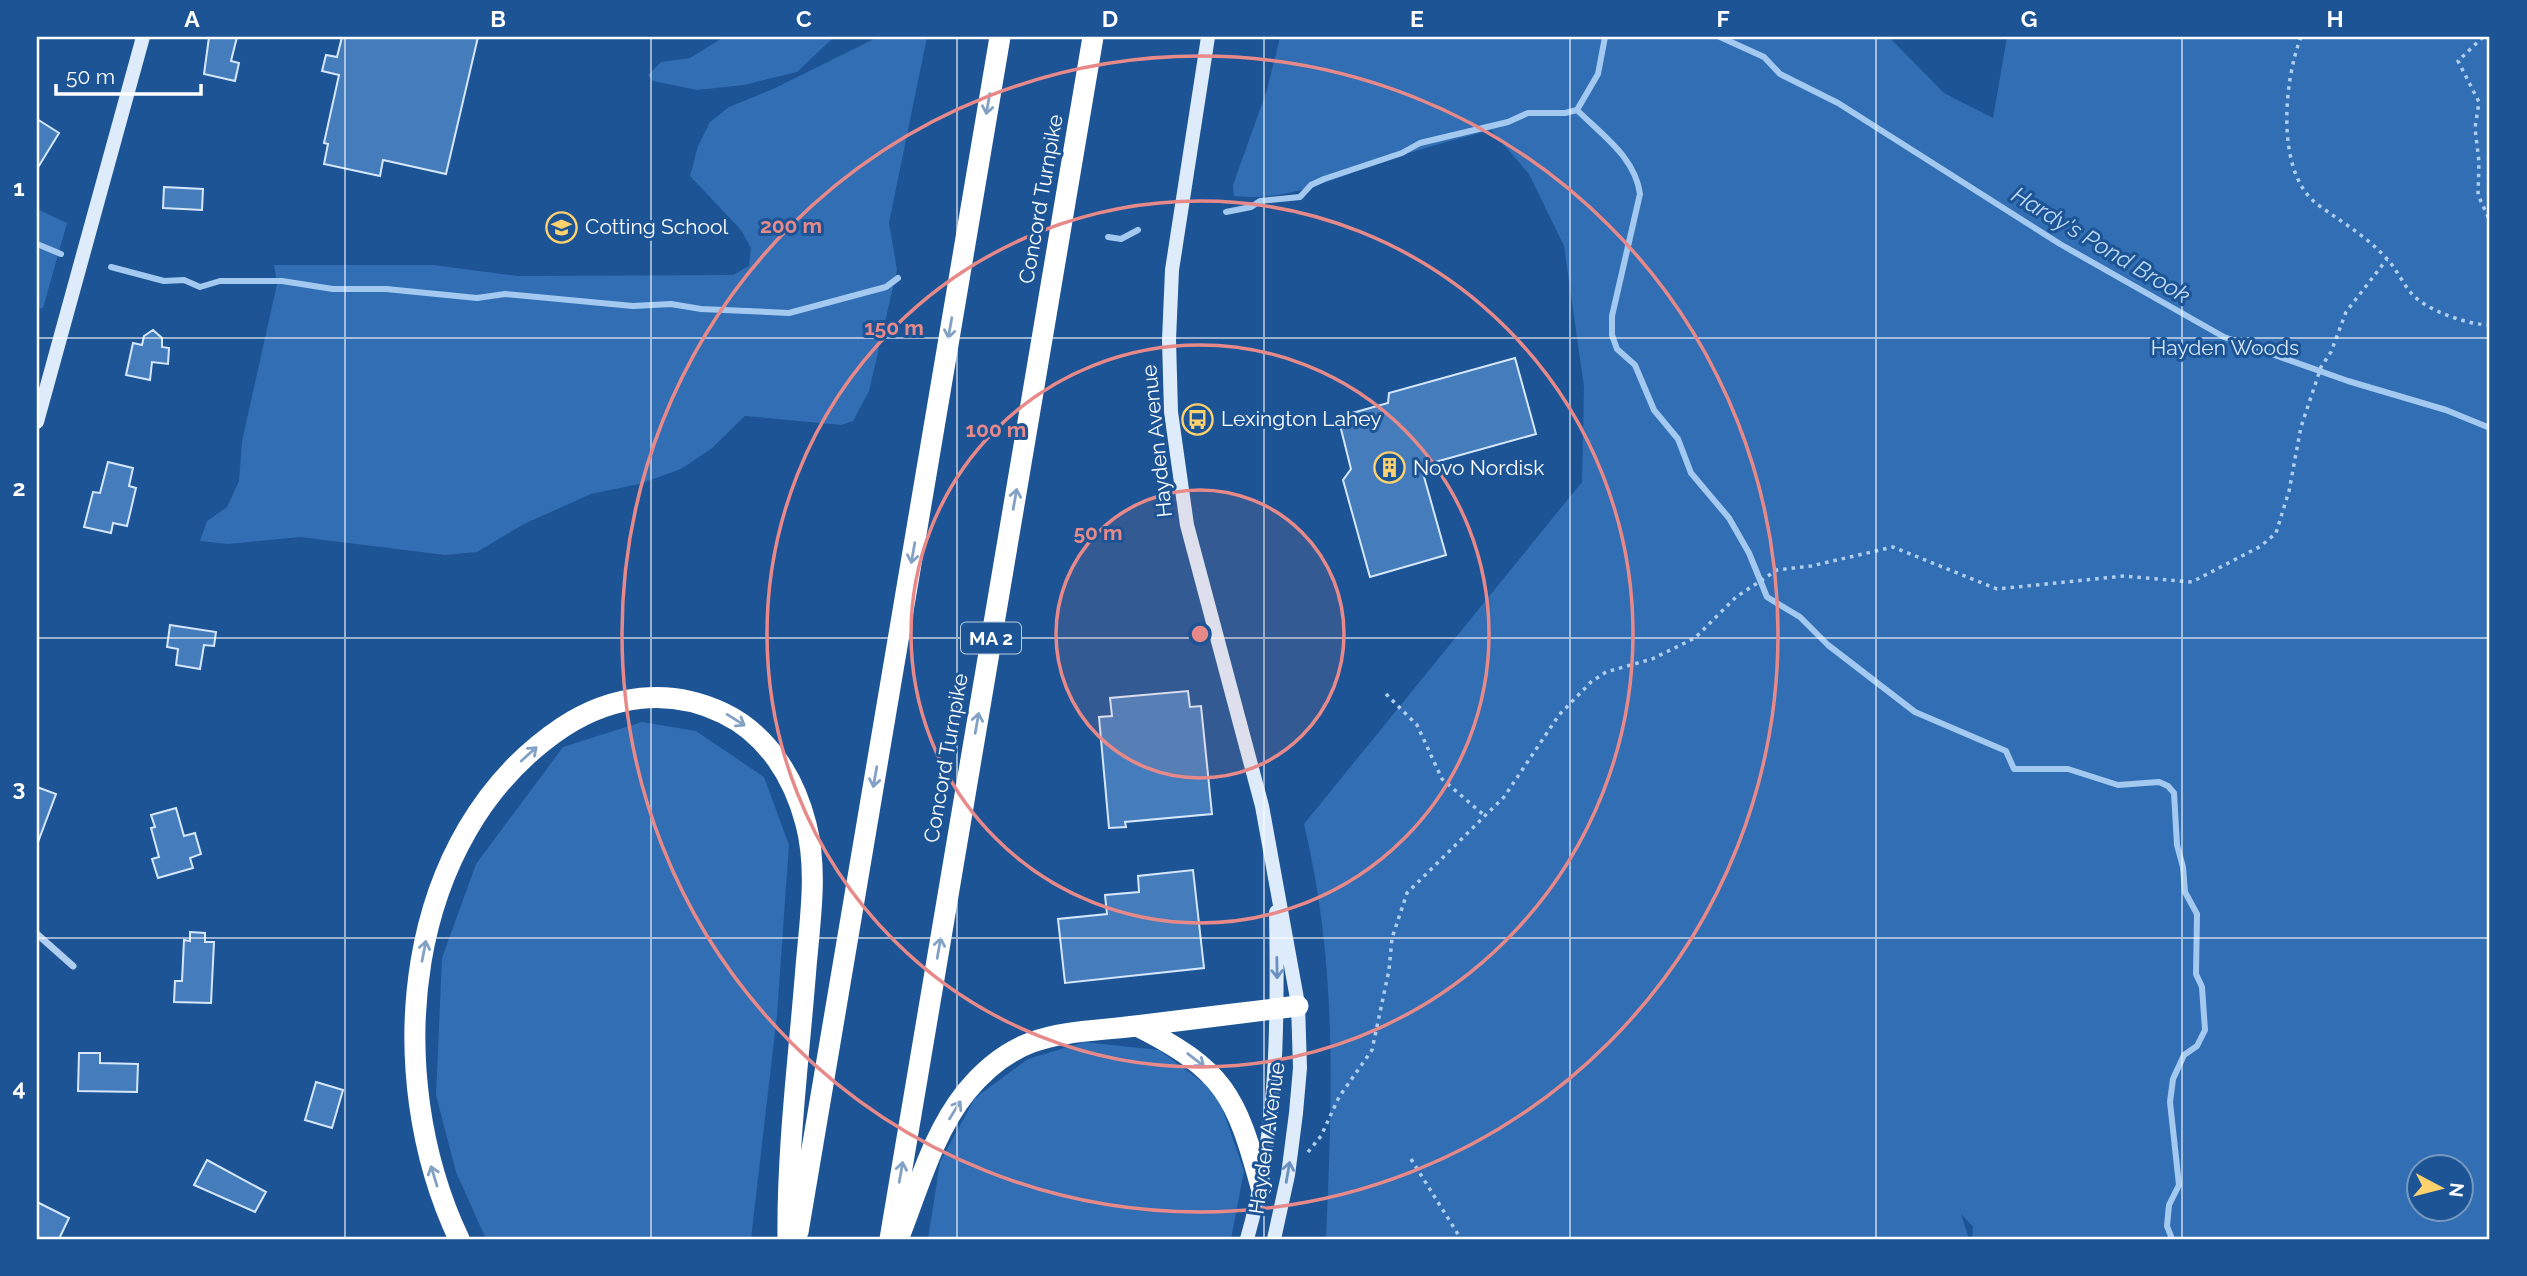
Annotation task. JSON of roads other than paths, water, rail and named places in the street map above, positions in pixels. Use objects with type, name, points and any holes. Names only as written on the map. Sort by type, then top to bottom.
[{"type":"highway","points":[[797,1239],[1000,37]]},
{"type":"highway","name":"Concord Turnpike","points":[[890,1239],[1093,37]]},
{"type":"highway","points":[[459,1239],[428,1155],[415,1070],[417,993],[427,937],[440,889],[459,843],[478,810],[502,780],[529,753],[592,710],[625,700],[657,696],[710,706],[738,721],[757,736],[785,770],[806,824],[812,882],[787,1170],[788,1239]]},
{"type":"highway","points":[[899,1239],[945,1125],[966,1093],[989,1069],[1016,1050],[1052,1035],[1288,1007]]},
{"type":"highway","points":[[1137,1026],[1188,1053],[1220,1084],[1243,1125],[1261,1187]]},
{"type":"street","points":[[37,422],[143,37]]},
{"type":"street","name":"Hayden Avenue","points":[[1208,37],[1174,253],[1169,331],[1171,412],[1190,539],[1262,806],[1275,876],[1288,1007],[1300,1060],[1288,1175],[1274,1239]]},
{"type":"street","name":"Hayden Avenue","points":[[1247,1239],[1261,1187],[1288,1007],[1275,876]]},
{"type":"street","points":[[37,934],[73,966]]},
{"type":"waterway","name":"Hardy's Pond Brook","points":[[1226,212],[1251,207],[1260,201],[1300,197],[1311,185],[1324,179],[1402,153],[1420,143],[1508,122],[1528,113],[1565,113],[1577,110],[1598,74],[1605,37]]},
{"type":"waterway","name":"Hardy's Pond Brook","points":[[1720,37],[1764,57],[1780,74],[1838,103],[2060,244],[2224,337],[2348,381],[2446,410],[2490,428]]},
{"type":"waterway","points":[[1577,110],[1624,158],[1632,169],[1640,194],[1612,316],[1612,335],[1617,349],[1635,365],[1654,410],[1678,439],[1691,473],[1729,518],[1749,553],[1767,597],[1800,617],[1828,645],[1915,712],[2006,751],[2014,769],[2068,769],[2118,785],[2159,782],[2174,793],[2177,845],[2183,867],[2185,892],[2197,914],[2196,974],[2202,987],[2205,1030],[2197,1046],[2184,1055],[2173,1079],[2170,1102],[2179,1185],[2169,1205],[2167,1226],[2172,1239]]},
{"type":"waterway","points":[[1108,237],[1121,239],[1138,230]]},
{"type":"waterway","points":[[37,244],[61,254]]},
{"type":"waterway","points":[[111,267],[164,281],[184,280],[200,287],[220,281],[282,281],[333,289],[386,289],[477,298],[505,294],[633,306],[671,304],[701,309],[789,313],[886,287],[898,278]]},
{"type":"place","name":"Cotting School","points":[[562,227]]},
{"type":"place","name":"Lexington Lahey","points":[[1198,419]]},
{"type":"place","name":"Novo Nordisk","points":[[1390,468]]},
{"type":"park label","name":"Hayden Woods","points":[[2225,348]]}]
